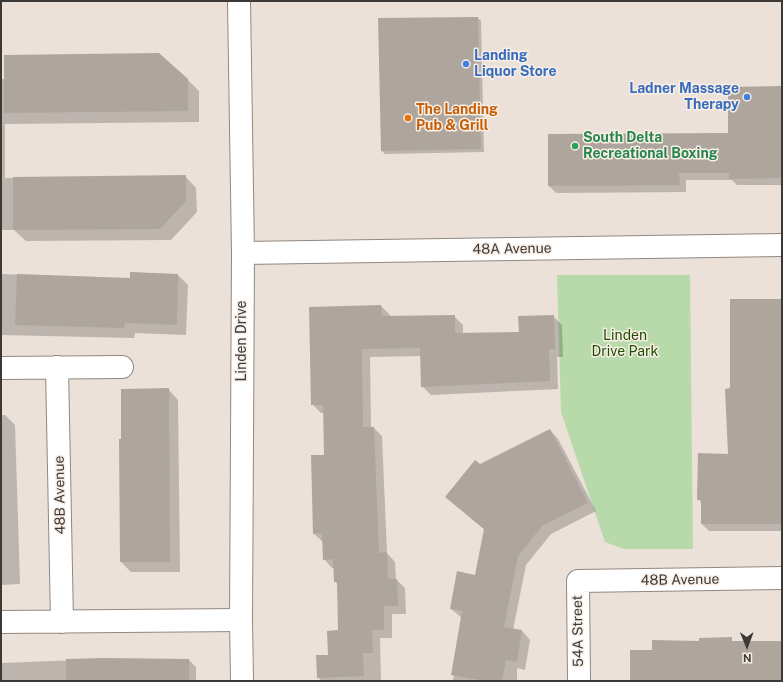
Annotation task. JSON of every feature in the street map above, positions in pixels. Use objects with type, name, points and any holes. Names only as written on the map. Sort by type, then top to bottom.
[{"type":"street","name":"Linden Drive","points":[[239,1],[243,252],[242,681]]},
{"type":"street","name":"48A Avenue","points":[[243,252],[782,245]]},
{"type":"street","name":"48B Avenue","points":[[57,367],[62,622]]},
{"type":"street","points":[[1,368],[122,367]]},
{"type":"street","name":"48B Avenue","points":[[578,581],[782,578]]},
{"type":"street","name":"54A Street","points":[[578,581],[579,681]]},
{"type":"street","points":[[1,622],[241,620]]},
{"type":"green space","name":"Linden Drive Park","points":[[557,275],[690,275],[693,549],[624,549],[605,542],[561,412]]},
{"type":"building","points":[[478,17],[481,149],[381,151],[378,18]]},
{"type":"building","points":[[159,53],[188,79],[188,111],[4,113],[4,55]]},
{"type":"building","points":[[782,86],[782,178],[729,179],[729,173],[679,173],[680,185],[548,186],[548,134],[728,133],[728,87]]},
{"type":"building","points":[[186,175],[186,201],[160,229],[13,230],[13,177]]},
{"type":"building","points":[[130,272],[178,274],[177,325],[125,323],[124,328],[15,325],[17,274],[130,278]]},
{"type":"building","points":[[730,299],[782,299],[782,524],[701,524],[701,500],[697,500],[698,453],[728,454],[725,389],[730,388]]},
{"type":"building","points":[[381,305],[382,316],[455,315],[455,333],[519,332],[518,316],[554,315],[555,349],[549,349],[550,381],[421,387],[420,348],[362,349],[363,427],[374,427],[379,553],[387,552],[388,579],[397,579],[398,606],[384,606],[384,630],[372,630],[373,653],[363,653],[364,676],[317,678],[316,655],[328,655],[327,631],[338,630],[337,582],[334,582],[333,559],[323,560],[322,533],[313,534],[311,455],[324,455],[323,405],[311,405],[309,307]]},
{"type":"building","points":[[169,388],[170,562],[120,562],[119,439],[121,439],[121,389]]},
{"type":"building","points":[[550,429],[588,503],[543,525],[518,556],[504,627],[522,630],[517,662],[506,660],[502,681],[486,681],[451,675],[462,611],[450,609],[457,571],[475,575],[484,529],[445,497],[475,460],[480,464]]},
{"type":"building","points":[[732,637],[732,641],[782,641],[782,681],[630,681],[630,650],[652,650],[652,640],[699,641],[699,638]]},
{"type":"building","points":[[66,659],[189,659],[189,681],[66,681]]},
{"type":"place","name":"Landing Liquor Store","points":[[466,64]]},
{"type":"place","name":"Ladner Massage Therapy","points":[[747,97]]},
{"type":"place","name":"The Landing Pub & Grill","points":[[408,118]]},
{"type":"place","name":"South Delta Recreational Boxing","points":[[575,146]]}]
